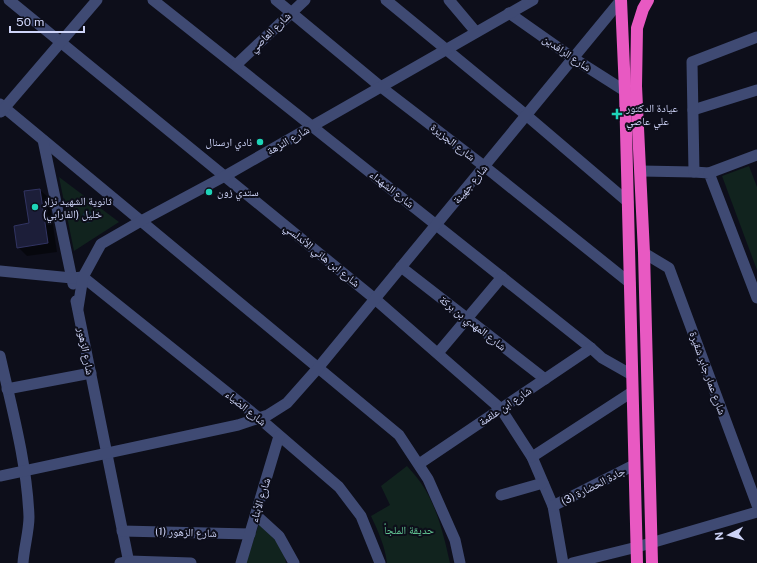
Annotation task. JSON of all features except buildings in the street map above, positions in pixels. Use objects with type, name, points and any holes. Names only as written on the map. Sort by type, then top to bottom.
[{"type":"highway","points":[[621,0],[625,91],[634,465],[638,563]]},
{"type":"highway","points":[[648,0],[643,9],[637,28],[636,86],[644,253],[652,563]]},
{"type":"street","name":"شارع ابن هاني الأندلسي","points":[[9,0],[375,299],[501,409],[532,457],[553,506],[563,563]]},
{"type":"street","points":[[97,0],[2,108],[141,220],[399,435],[428,478],[455,540],[460,563]]},
{"type":"street","name":"شارع الشهداء","points":[[153,0],[436,224],[602,358],[632,375]]},
{"type":"street","name":"شارع الجزيرة","points":[[276,0],[381,87],[484,166],[630,283]]},
{"type":"street","name":"شارع العاصي","points":[[236,65],[305,0]]},
{"type":"street","points":[[386,0],[447,49],[628,202]]},
{"type":"street","points":[[449,0],[476,32]]},
{"type":"street","name":"شارع النزهة","points":[[78,308],[77,278],[101,244],[141,220],[225,176],[533,0]]},
{"type":"street","name":"شارع جهينة","points":[[0,476],[238,425],[268,416],[287,403],[318,368],[621,0]]},
{"type":"street","name":"شارع الرافدين","points":[[509,13],[573,58],[625,91]]},
{"type":"street","points":[[694,172],[692,62],[757,38]]},
{"type":"street","points":[[693,110],[757,90]]},
{"type":"street","points":[[0,271],[77,278],[43,140]]},
{"type":"street","points":[[640,171],[694,172],[709,174],[756,158]]},
{"type":"street","points":[[709,174],[757,298]]},
{"type":"street","name":"شارع عمار جابر شقيرة","points":[[644,253],[669,268],[757,505]]},
{"type":"street","name":"شارع المهدي بن بركة","points":[[401,266],[545,379]]},
{"type":"street","points":[[438,353],[502,277]]},
{"type":"street","name":"شارع الضياء","points":[[77,278],[259,418],[339,487],[361,516],[380,563]]},
{"type":"street","name":"شارع الزهور","points":[[78,308],[122,531],[126,562]]},
{"type":"street","name":"شارع ابن علقمة","points":[[419,464],[591,348]]},
{"type":"street","points":[[0,356],[7,389],[5,407],[24,470],[29,519],[23,563]]},
{"type":"street","points":[[7,389],[91,373]]},
{"type":"street","points":[[532,457],[632,392]]},
{"type":"street","name":"شارع الأبناء","points":[[241,563],[279,436]]},
{"type":"street","name":"جادة الحضارة (3)","points":[[553,506],[634,465]]},
{"type":"street","points":[[501,495],[543,483]]},
{"type":"street","points":[[572,563],[652,543],[757,512]]},
{"type":"street","points":[[256,515],[279,536],[294,563]]},
{"type":"street","name":"شارع الزهور (1)","points":[[122,531],[250,534]]},
{"type":"street","points":[[126,562],[191,563]]},
{"type":"green space","points":[[749,166],[757,187],[757,270],[722,176]]},
{"type":"green space","points":[[59,177],[119,222],[74,251]],"holes":[[[88,211],[91,212],[92,221],[88,223],[82,219],[83,213]]]},
{"type":"green space","name":"حديقة الملجأ","points":[[407,466],[427,492],[436,511],[450,563],[387,563],[379,533],[371,516],[390,505],[381,486]]},
{"type":"green space","points":[[259,524],[280,546],[286,563],[246,563]]},
{"type":"water","points":[[88,211],[92,213],[94,217],[92,221],[88,223],[84,221],[82,217],[84,213]]},
{"type":"place","name":"عيادة الدكتور علي عاصي","points":[[617,114]]},
{"type":"place","name":"نادي ارسنال","points":[[260,142]]},
{"type":"place","name":"ستدي زون","points":[[209,192]]},
{"type":"place","name":"ثانوية الشهيد نزار خليل (الفارابي)","points":[[35,207]]}]
